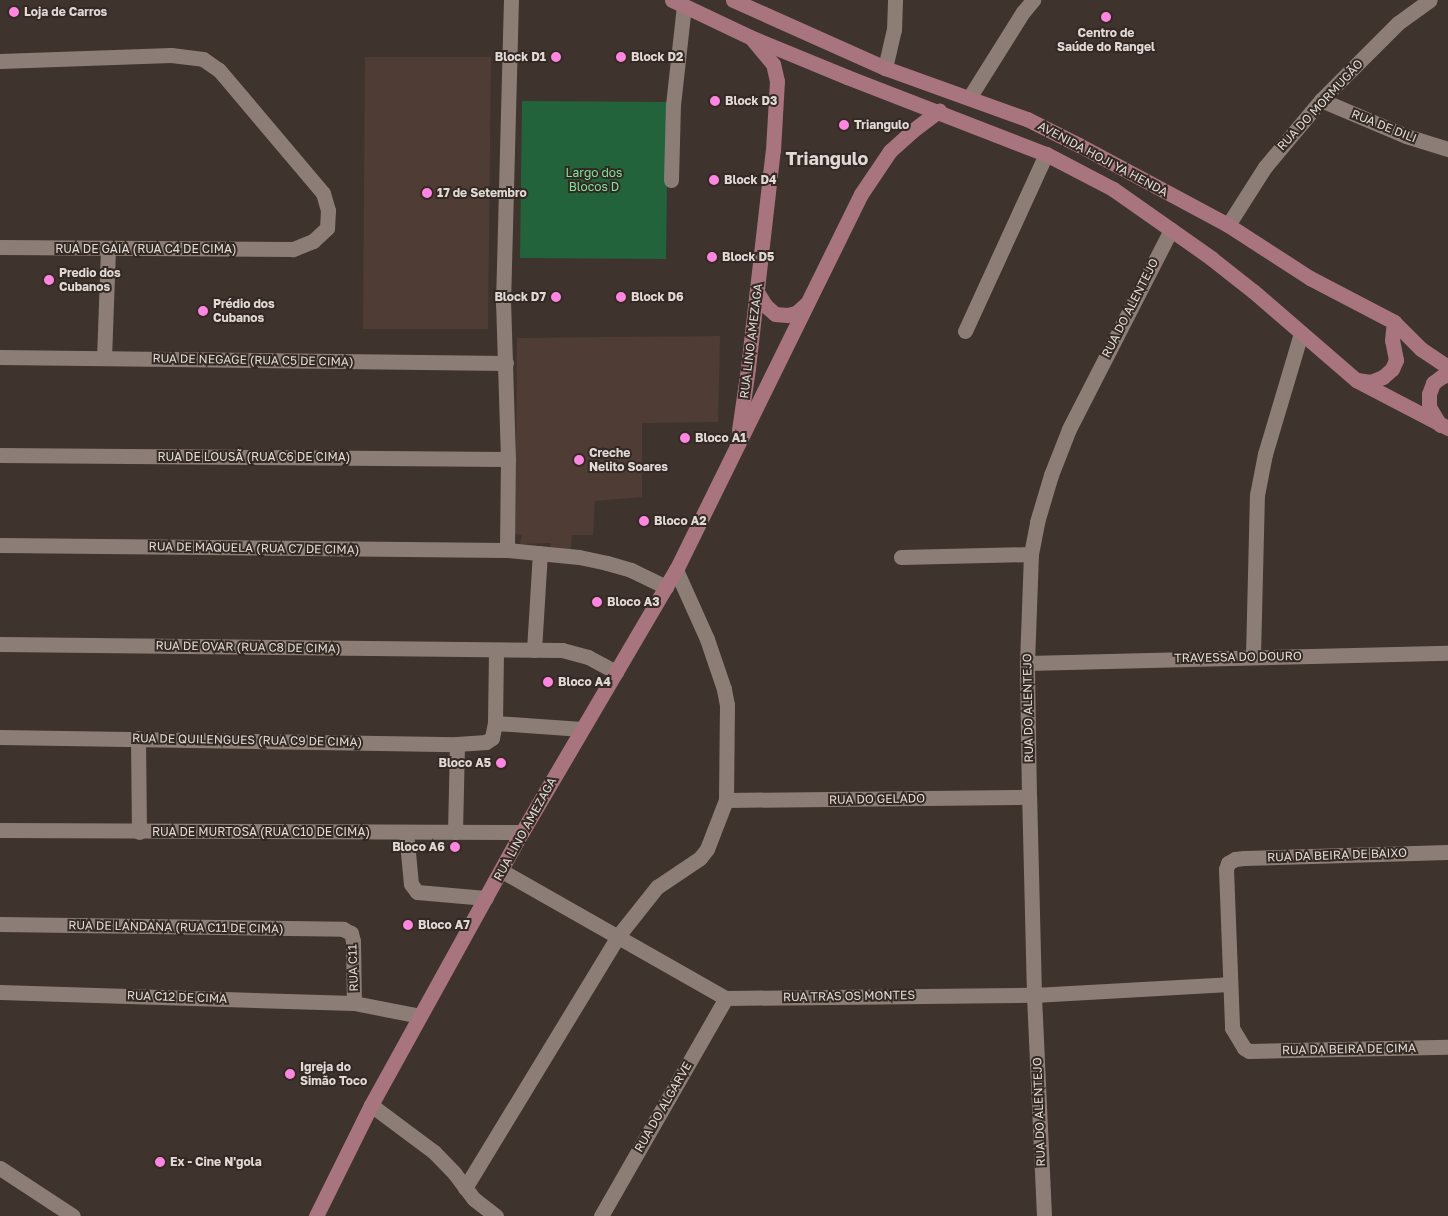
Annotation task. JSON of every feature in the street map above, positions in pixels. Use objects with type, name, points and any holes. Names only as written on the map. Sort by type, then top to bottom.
[{"type":"main road","name":"AVENIDA HOJI YA HENDA","points":[[733,0],[885,68],[1027,119],[1228,225],[1310,278],[1394,322],[1421,349],[1448,367]]},
{"type":"main road","name":"AVENIDA HOJI YA HENDA","points":[[678,3],[750,37],[847,77],[940,111],[1046,154],[1112,188],[1171,230]]},
{"type":"main road","name":"RUA LINO AMEZAGA","points":[[737,444],[773,150],[776,81],[773,64],[750,37]]},
{"type":"main road","name":"RUA LINO AMEZAGA","points":[[316,1216],[371,1105],[522,832],[676,570],[702,521],[737,444],[861,194],[890,151],[912,131],[940,111]]},
{"type":"main road","points":[[1171,230],[1253,291],[1356,380],[1444,426]]},
{"type":"main road","points":[[757,292],[765,305],[775,314],[787,316],[796,313],[808,302]]},
{"type":"main road","points":[[1356,380],[1371,382],[1384,377],[1392,369],[1396,360],[1392,340],[1394,322]]},
{"type":"main road","points":[[1444,426],[1429,407],[1429,394],[1433,383],[1440,377],[1448,374]]},
{"type":"street","points":[[507,550],[508,459],[503,304],[511,0]]},
{"type":"street","points":[[885,68],[894,30],[895,0]]},
{"type":"street","points":[[969,98],[1023,12],[1033,0]]},
{"type":"street","name":"RUA DO MORMUGÃO","points":[[1228,225],[1265,167],[1321,100],[1398,23],[1430,0]]},
{"type":"street","points":[[671,180],[678,3]]},
{"type":"street","name":"RUA DE GAIA (RUA C4 DE CIMA)","points":[[0,62],[171,55],[202,59],[219,70],[323,193],[328,210],[327,228],[312,241],[292,249],[108,250],[0,248]]},
{"type":"street","name":"RUA DE DILI","points":[[1321,100],[1406,136],[1448,149]]},
{"type":"street","points":[[965,331],[1046,154]]},
{"type":"street","name":"RUA DO ALENTEJO","points":[[1044,1216],[1034,995],[1029,797],[1027,663],[1031,554],[1037,522],[1051,475],[1069,429],[1171,230]]},
{"type":"street","points":[[104,358],[108,250]]},
{"type":"street","points":[[1253,656],[1257,495],[1265,454],[1301,333]]},
{"type":"street","name":"RUA DE NEGAGE (RUA C5 DE CIMA)","points":[[0,357],[506,362]]},
{"type":"street","name":"RUA DE LOUSÃ (RUA C6 DE CIMA)","points":[[0,455],[508,459]]},
{"type":"street","name":"RUA DE MAQUELA (RUA C7 DE CIMA)","points":[[0,546],[507,550],[607,563],[631,570],[666,587]]},
{"type":"street","points":[[534,650],[540,553]]},
{"type":"street","points":[[901,557],[1031,554]]},
{"type":"street","points":[[466,1188],[618,936],[657,887],[690,866],[703,854],[726,800],[727,705],[724,689],[707,639],[676,570]]},
{"type":"street","name":"RUA DE OVAR (RUA C8 DE CIMA)","points":[[0,644],[562,650],[588,657],[616,672]]},
{"type":"street","points":[[493,731],[497,666],[496,650]]},
{"type":"street","name":"TRAVESSA DO DOURO","points":[[1027,663],[1253,656],[1448,654]]},
{"type":"street","name":"RUA DE QUILENGUES (RUA C9 DE CIMA)","points":[[0,737],[457,744],[486,742],[493,731],[582,729]]},
{"type":"street","points":[[138,738],[139,832]]},
{"type":"street","points":[[456,832],[457,744]]},
{"type":"street","name":"RUA DO GELADO","points":[[726,800],[1029,797]]},
{"type":"street","name":"RUA DE MURTOSA (RUA C10 DE CIMA)","points":[[0,830],[522,832]]},
{"type":"street","points":[[406,832],[411,884],[417,892],[486,898]]},
{"type":"street","name":"RUA DA BEIRA DE BAIXO","points":[[1230,984],[1226,869],[1228,863],[1244,858],[1448,852]]},
{"type":"street","points":[[502,871],[726,998]]},
{"type":"street","name":"RUA DE LANDANA (RUA C11 DE CIMA)","points":[[0,924],[343,929],[350,933]]},
{"type":"street","name":"RUA C11","points":[[350,933],[354,941],[354,1003]]},
{"type":"street","name":"RUA TRAS OS MONTES","points":[[726,998],[1034,995],[1230,984]]},
{"type":"street","name":"RUA DA BEIRA DE CIMA","points":[[1230,984],[1232,1028],[1238,1043],[1249,1051],[1448,1047]]},
{"type":"street","name":"RUA C12 DE CIMA","points":[[0,992],[354,1003],[420,1016]]},
{"type":"street","name":"RUA DO ALGARVE","points":[[601,1216],[726,998]]},
{"type":"street","points":[[371,1105],[434,1152],[451,1168],[474,1200],[496,1216]]},
{"type":"street","points":[[0,1168],[73,1216]]},
{"type":"shaded area","name":"17 de Setembro","points":[[365,57],[491,57],[488,329],[363,329]]},
{"type":"shaded area","name":"Creche Nelito Soares","points":[[720,336],[718,422],[642,423],[642,497],[595,501],[593,535],[572,535],[571,549],[549,551],[551,543],[520,544],[522,535],[515,534],[517,338]]},
{"type":"green space","name":"Largo dos Blocos D","points":[[522,101],[668,102],[666,259],[520,258]]},
{"type":"place","name":"Loja de Carros","points":[[14,12]]},
{"type":"place","name":"Centro de Saúde do Rangel","points":[[1106,17]]},
{"type":"place","name":"Block D1","points":[[556,57]]},
{"type":"place","name":"Block D2","points":[[621,57]]},
{"type":"place","name":"Block D3","points":[[715,101]]},
{"type":"place","name":"Triangulo","points":[[844,125]]},
{"type":"place","name":"Block D4","points":[[714,180]]},
{"type":"place","name":"17 de Setembro","points":[[427,193]]},
{"type":"place","name":"Block D5","points":[[712,257]]},
{"type":"place","name":"Predio dos Cubanos","points":[[49,280]]},
{"type":"place","name":"Block D7","points":[[556,297]]},
{"type":"place","name":"Block D6","points":[[621,297]]},
{"type":"place","name":"Prédio dos Cubanos","points":[[203,311]]},
{"type":"place","name":"Bloco A1","points":[[685,438]]},
{"type":"place","name":"Creche Nelito Soares","points":[[579,460]]},
{"type":"place","name":"Bloco A2","points":[[644,521]]},
{"type":"place","name":"Bloco A3","points":[[597,602]]},
{"type":"place","name":"Bloco A4","points":[[548,682]]},
{"type":"place","name":"Bloco A5","points":[[501,763]]},
{"type":"place","name":"Bloco A6","points":[[455,847]]},
{"type":"place","name":"Bloco A7","points":[[408,925]]},
{"type":"place","name":"Igreja do Simão Toco","points":[[290,1074]]},
{"type":"place","name":"Ex - Cine N'gola","points":[[160,1162]]},
{"type":"district","name":"Triangulo","points":[[827,158]]}]
